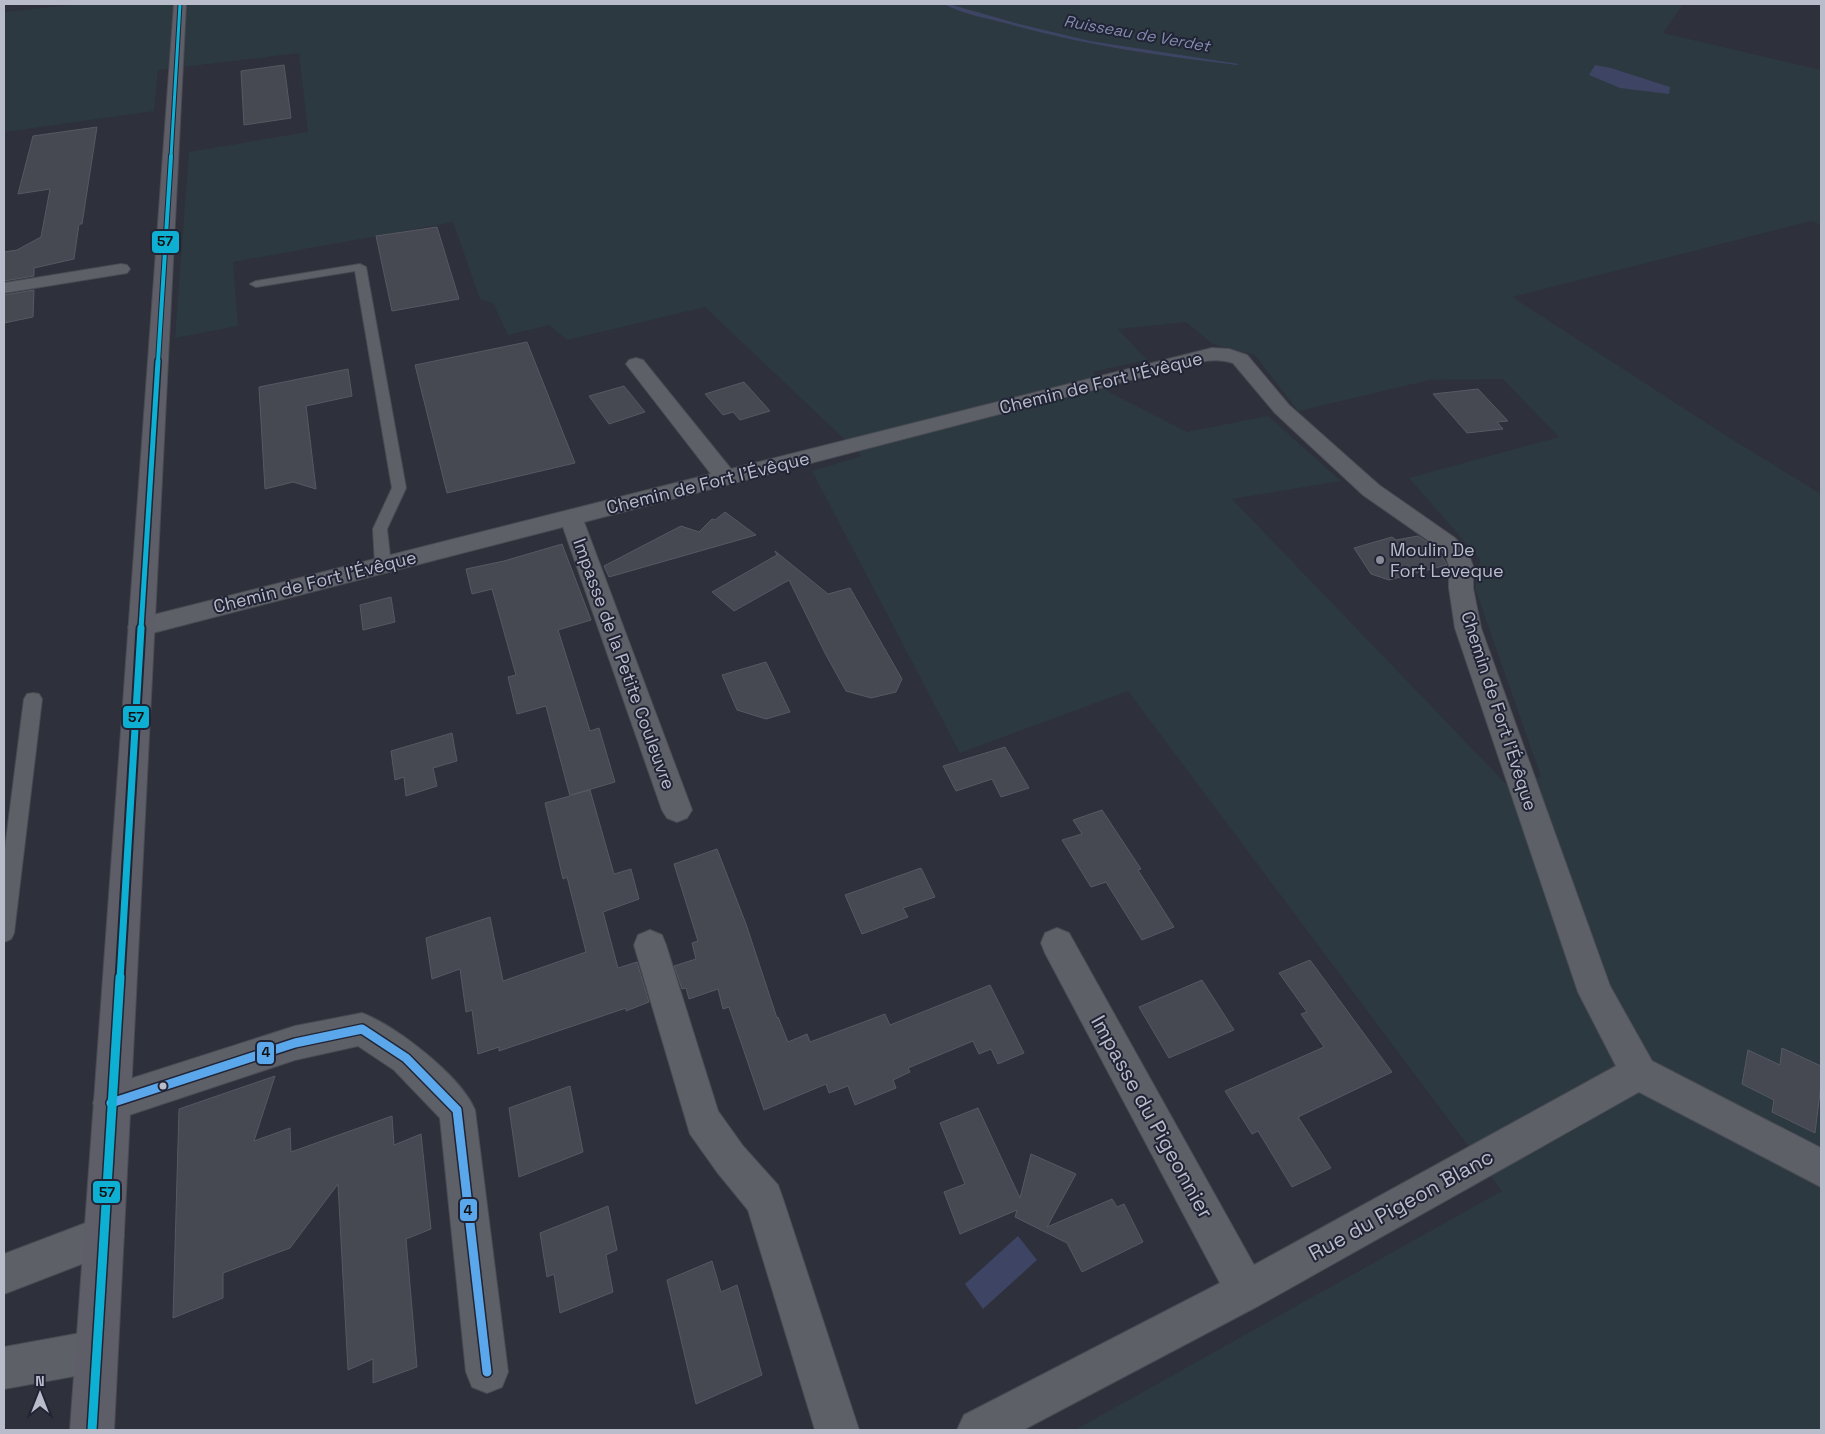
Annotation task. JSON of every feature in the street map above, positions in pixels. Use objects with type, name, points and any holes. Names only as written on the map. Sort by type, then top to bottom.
[{"type":"main road","points":[[92,1430],[180,4]]},
{"type":"street","points":[[4,288],[121,268]]},
{"type":"street","name":"Chemin de Fort l'Évêque","points":[[141,627],[1212,354],[1229,355],[1240,359],[1282,409],[1371,490],[1426,527],[1447,543],[1457,555],[1461,566],[1461,588],[1468,628],[1588,974],[1595,992],[1639,1073]]},
{"type":"street","points":[[636,364],[726,478]]},
{"type":"street","name":"Impasse de la Petite Couleuvre","points":[[571,518],[677,810]]},
{"type":"street","name":"Impasse du Pigeonnier","points":[[1057,943],[1246,1291]]},
{"type":"street","points":[[650,945],[703,1121],[730,1159],[764,1199],[837,1430]]},
{"type":"street","points":[[112,1103],[295,1043],[362,1029],[406,1058],[457,1110],[487,1372]]},
{"type":"street","points":[[1639,1073],[1821,1168]]},
{"type":"street","name":"Rue du Pigeon Blanc","points":[[979,1430],[1246,1291],[1639,1073]]},
{"type":"street","points":[[4,1274],[104,1236]]},
{"type":"street","points":[[4,1368],[97,1351]]},
{"type":"lane","points":[[256,284],[360,267],[399,488],[380,529],[383,565]]},
{"type":"lane","points":[[4,933],[33,699]]},
{"type":"shaded area","points":[[80,4],[1683,4],[1663,33],[1821,70],[1821,225],[1811,221],[1512,297],[1728,437],[1821,494],[1821,1430],[1075,1430],[1502,1191],[1128,691],[960,753],[812,471],[862,456],[705,307],[567,340],[549,325],[508,335],[493,303],[480,299],[453,222],[233,262],[238,326],[175,338],[189,152],[308,132],[299,53],[158,70],[154,111],[4,132],[4,12]],"holes":[[[1186,322],[1213,344],[1255,355],[1298,411],[1430,380],[1503,379],[1559,437],[1409,478],[1480,559],[1475,588],[1541,777],[1506,784],[1232,499],[1341,481],[1268,416],[1187,432],[1109,392],[1092,372],[1147,360],[1118,329]]]},
{"type":"water","points":[[1595,65],[1611,68],[1670,87],[1669,94],[1620,88],[1589,75]]},
{"type":"water","points":[[1018,1236],[1037,1260],[983,1309],[965,1284]]},
{"type":"building","points":[[284,65],[291,118],[244,125],[241,71]]},
{"type":"building","points":[[97,127],[82,224],[79,224],[74,259],[34,268],[34,276],[4,281],[4,252],[17,250],[41,237],[50,189],[18,194],[33,136]]},
{"type":"building","points":[[437,227],[459,299],[392,311],[376,236]]},
{"type":"building","points":[[34,290],[33,317],[4,323],[4,295]]},
{"type":"building","points":[[527,342],[575,463],[447,493],[415,365]]},
{"type":"building","points":[[348,369],[352,396],[306,406],[316,489],[293,482],[265,489],[259,387]]},
{"type":"building","points":[[744,382],[770,411],[740,420],[733,412],[723,415],[705,394]]},
{"type":"building","points":[[624,386],[645,412],[609,424],[589,396]]},
{"type":"building","points":[[1478,389],[1508,421],[1497,422],[1503,429],[1467,433],[1433,394]]},
{"type":"building","points":[[725,512],[756,535],[609,577],[604,566],[681,526],[699,532],[712,519],[715,520]]},
{"type":"building","points":[[1418,536],[1438,549],[1447,565],[1389,580],[1371,574],[1354,548],[1392,537],[1396,540]]},
{"type":"building","points":[[562,544],[591,620],[558,630],[590,731],[599,728],[615,782],[571,795],[590,790],[614,874],[631,869],[639,899],[603,912],[618,968],[637,962],[649,1002],[499,1051],[499,1047],[478,1054],[472,1010],[466,1012],[460,969],[432,979],[426,938],[490,917],[503,981],[586,952],[567,877],[563,879],[545,803],[570,796],[546,706],[517,714],[508,677],[516,675],[492,589],[472,594],[466,569],[504,561]]},
{"type":"building","points":[[775,551],[828,594],[850,588],[902,679],[896,692],[871,698],[846,691],[789,580],[734,611],[712,592],[777,555]]},
{"type":"building","points":[[391,597],[395,622],[363,630],[360,605]]},
{"type":"building","points":[[766,662],[790,712],[766,719],[737,710],[722,675]]},
{"type":"building","points":[[452,733],[457,761],[433,768],[437,786],[406,796],[404,777],[395,780],[391,751]]},
{"type":"building","points":[[1005,747],[1029,788],[1001,797],[992,779],[956,791],[943,766]]},
{"type":"building","points":[[1102,810],[1141,869],[1138,870],[1174,927],[1142,940],[1106,882],[1091,887],[1062,840],[1082,834],[1073,820]]},
{"type":"building","points":[[717,849],[746,924],[777,1018],[788,1042],[807,1034],[810,1042],[885,1014],[890,1025],[990,985],[1024,1053],[998,1064],[991,1049],[979,1054],[973,1041],[908,1068],[910,1072],[893,1080],[896,1088],[855,1105],[848,1086],[829,1093],[826,1084],[764,1110],[729,1007],[723,1009],[718,989],[689,999],[686,988],[682,989],[674,966],[696,959],[692,943],[698,941],[674,864]]},
{"type":"building","points":[[921,868],[935,897],[903,908],[908,917],[862,934],[845,895]]},
{"type":"building","points":[[1310,960],[1392,1072],[1298,1117],[1331,1168],[1292,1187],[1258,1131],[1252,1134],[1225,1091],[1324,1047],[1301,1014],[1307,1012],[1279,973]]},
{"type":"building","points":[[1202,980],[1234,1030],[1169,1058],[1139,1007]]},
{"type":"building","points":[[1782,1048],[1821,1066],[1821,1084],[1815,1133],[1772,1112],[1774,1100],[1742,1084],[1748,1050],[1780,1065]]},
{"type":"building","points":[[275,1076],[254,1141],[290,1128],[291,1152],[392,1116],[394,1145],[421,1134],[431,1229],[406,1239],[417,1367],[373,1383],[373,1359],[348,1370],[338,1184],[290,1248],[223,1273],[223,1298],[173,1318],[179,1109]]},
{"type":"building","points":[[570,1086],[583,1152],[519,1177],[509,1108]]},
{"type":"building","points":[[978,1108],[1020,1198],[1031,1154],[1076,1174],[1047,1227],[1112,1199],[1117,1207],[1124,1204],[1143,1242],[1082,1272],[1067,1243],[1015,1217],[1017,1210],[960,1234],[944,1192],[965,1184],[940,1123]]},
{"type":"building","points":[[608,1206],[617,1250],[606,1255],[613,1292],[560,1313],[554,1274],[547,1277],[540,1233]]},
{"type":"building","points":[[712,1261],[721,1292],[737,1285],[762,1375],[696,1404],[667,1280]]},
{"type":"waterway","name":"Ruisseau de Verdet","points":[[946,4],[1017,25],[1090,42],[1237,64]]},
{"type":"transit line","name":"57","points":[[92,1430],[180,4]]},
{"type":"transit line","name":"4","points":[[111,1103],[295,1043],[362,1029],[406,1058],[457,1110],[487,1372]]},
{"type":"place","name":"Moulin De Fort Leveque","points":[[1380,560]]}]
